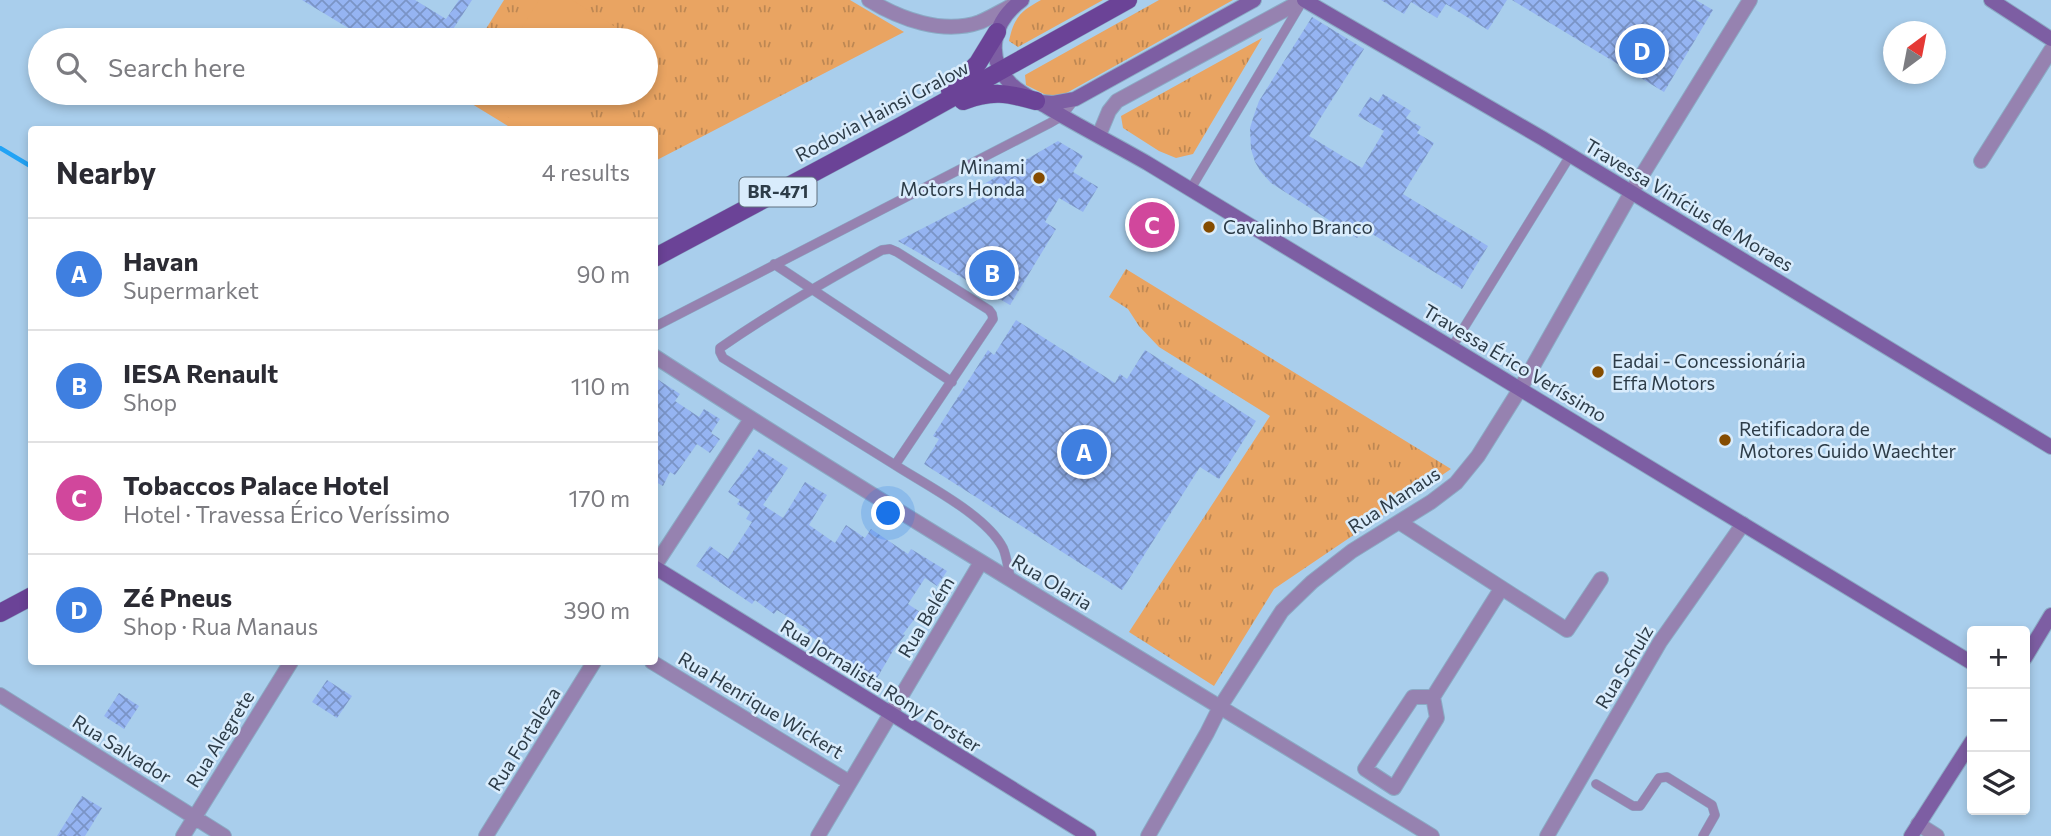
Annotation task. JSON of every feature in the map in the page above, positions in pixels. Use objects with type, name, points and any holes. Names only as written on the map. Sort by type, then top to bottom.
[{"type":"main road","name":"Rodovia Hainsi Gralow","points":[[658,256],[901,126],[1128,0]]},
{"type":"main road","points":[[901,126],[963,79],[978,63],[997,32]]},
{"type":"main road","points":[[901,126],[982,94],[997,93],[1036,101]]},
{"type":"main road","points":[[0,613],[28,598]]},
{"type":"street","points":[[869,0],[906,19],[948,26],[979,22],[1020,1]]},
{"type":"street","points":[[1036,101],[1053,103],[1074,99],[1254,0]]},
{"type":"street","points":[[1098,135],[1109,111],[1117,101],[1304,0]]},
{"type":"street","name":"Travessa Vinícius de Moraes","points":[[1304,0],[1570,156],[2051,447]]},
{"type":"street","name":"Rua Manaus","points":[[1148,836],[1220,706],[1282,611],[1312,582],[1352,551],[1431,502],[1456,483],[1478,456],[1520,388],[1631,193],[1750,0]]},
{"type":"street","points":[[1991,0],[2051,39]]},
{"type":"street","points":[[1000,71],[994,56],[997,32],[1006,16],[1020,1]]},
{"type":"street","points":[[1980,161],[2051,50]]},
{"type":"street","name":"Travessa Érico Veríssimo","points":[[1000,71],[1018,90],[1036,101],[1191,190],[1967,660]]},
{"type":"street","name":"Rua Olaria","points":[[658,359],[981,562],[1432,836]]},
{"type":"street","points":[[658,561],[751,419]]},
{"type":"street","points":[[1399,522],[1567,631],[1601,579]]},
{"type":"street","name":"Rua Schulz","points":[[1547,836],[1660,642],[1743,524]]},
{"type":"street","name":"Rua Belém","points":[[818,836],[981,562]]},
{"type":"street","name":"Rua Jornalista Rony Forster","points":[[658,569],[1088,836]]},
{"type":"street","points":[[1433,697],[1413,697],[1365,769],[1394,788],[1437,718],[1433,697],[1500,589]]},
{"type":"street","points":[[2030,650],[2051,615]]},
{"type":"street","name":"Rua Alegrete","points":[[183,836],[289,665]]},
{"type":"street","name":"Rua Fortaleza","points":[[486,836],[592,665]]},
{"type":"street","name":"Rua Henrique Wickert","points":[[657,665],[849,782]]},
{"type":"street","name":"Rua Salvador","points":[[0,695],[224,836]]},
{"type":"street","points":[[1937,836],[1915,830],[1967,749]]},
{"type":"lane","points":[[1191,190],[1304,0]]},
{"type":"lane","points":[[658,325],[1062,116],[1074,99]]},
{"type":"lane","points":[[1452,347],[1570,156]]},
{"type":"lane","points":[[895,465],[993,319],[989,310],[890,249],[882,250],[739,335],[720,348],[720,352],[723,358],[968,512],[989,530],[1003,549],[1011,580]]},
{"type":"lane","points":[[774,264],[952,382]]},
{"type":"lane","points":[[1596,784],[1633,806],[1640,806],[1659,778],[1667,778],[1712,805],[1715,815],[1703,836]]},
{"type":"green space","points":[[504,0],[850,0],[904,32],[658,159],[658,126],[508,126],[474,105],[658,105],[658,28],[486,28]]},
{"type":"green space","points":[[539,0],[572,0],[617,28],[522,28]]},
{"type":"green space","points":[[1041,0],[1103,0],[1018,47],[1009,41],[1013,26],[1023,11]]},
{"type":"green space","points":[[1159,0],[1233,0],[1063,95],[1046,95],[1026,85],[1025,75]]},
{"type":"green space","points":[[1262,38],[1193,154],[1176,158],[1159,151],[1123,128],[1121,116]]},
{"type":"green space","points":[[488,105],[569,105],[556,126],[522,126]]},
{"type":"green space","points":[[1126,269],[1451,469],[1274,589],[1214,686],[1129,632],[1270,416],[1159,347],[1139,326],[1128,309],[1109,297]]},
{"type":"building","points":[[302,0],[415,0],[446,19],[459,0],[472,0],[454,28],[348,28]]},
{"type":"building","points":[[1381,0],[1507,0],[1488,30],[1446,4],[1437,18],[1411,2],[1404,14]]},
{"type":"building","points":[[1512,0],[1696,0],[1713,10],[1664,92]]},
{"type":"building","points":[[1312,17],[1364,49],[1309,136],[1362,168],[1384,131],[1358,116],[1370,97],[1378,102],[1383,94],[1411,111],[1406,118],[1421,127],[1417,133],[1434,143],[1403,194],[1488,246],[1462,289],[1364,229],[1357,238],[1271,183],[1255,162],[1250,128],[1259,101]]},
{"type":"building","points":[[1058,141],[1083,156],[1073,172],[1098,187],[1083,212],[1059,198],[1045,222],[1056,229],[1010,305],[898,241],[995,191],[984,184]]},
{"type":"building","points":[[1016,320],[1115,383],[1120,374],[1127,379],[1145,350],[1256,421],[1219,479],[1200,467],[1122,590],[924,464],[939,439],[933,436],[988,350],[994,355]]},
{"type":"building","points":[[658,380],[680,394],[675,401],[699,417],[704,409],[720,419],[711,433],[720,439],[710,453],[697,444],[675,475],[670,472],[663,486],[658,483]]},
{"type":"building","points":[[759,449],[788,468],[763,505],[783,518],[805,482],[827,495],[809,525],[835,543],[846,525],[865,538],[871,529],[908,554],[911,549],[947,571],[937,586],[925,578],[908,604],[920,612],[903,634],[905,635],[877,678],[827,649],[828,647],[807,634],[809,630],[777,610],[774,614],[755,600],[752,604],[696,566],[710,546],[728,559],[752,522],[746,519],[750,512],[737,504],[740,500],[728,492]]},
{"type":"building","points":[[327,680],[352,696],[337,718],[312,702]]},
{"type":"building","points":[[119,693],[139,706],[124,729],[104,716]]},
{"type":"building","points":[[82,796],[102,808],[85,836],[57,836]]},
{"type":"waterway","points":[[0,148],[28,165]]},
{"type":"place","name":"Zé Pneus","points":[[1642,51]]},
{"type":"place","name":"Minami Motors Honda","points":[[1039,178]]},
{"type":"place","name":"Tobaccos Palace Hotel","points":[[1152,225]]},
{"type":"place","name":"Cavalinho Branco","points":[[1209,227]]},
{"type":"place","name":"IESA Renault","points":[[992,273]]},
{"type":"place","name":"Eadai - Concessionária Effa Motors","points":[[1598,372]]},
{"type":"place","name":"Retificadora de Motores Guido Waechter","points":[[1725,440]]},
{"type":"place","name":"Havan","points":[[1084,452]]}]
